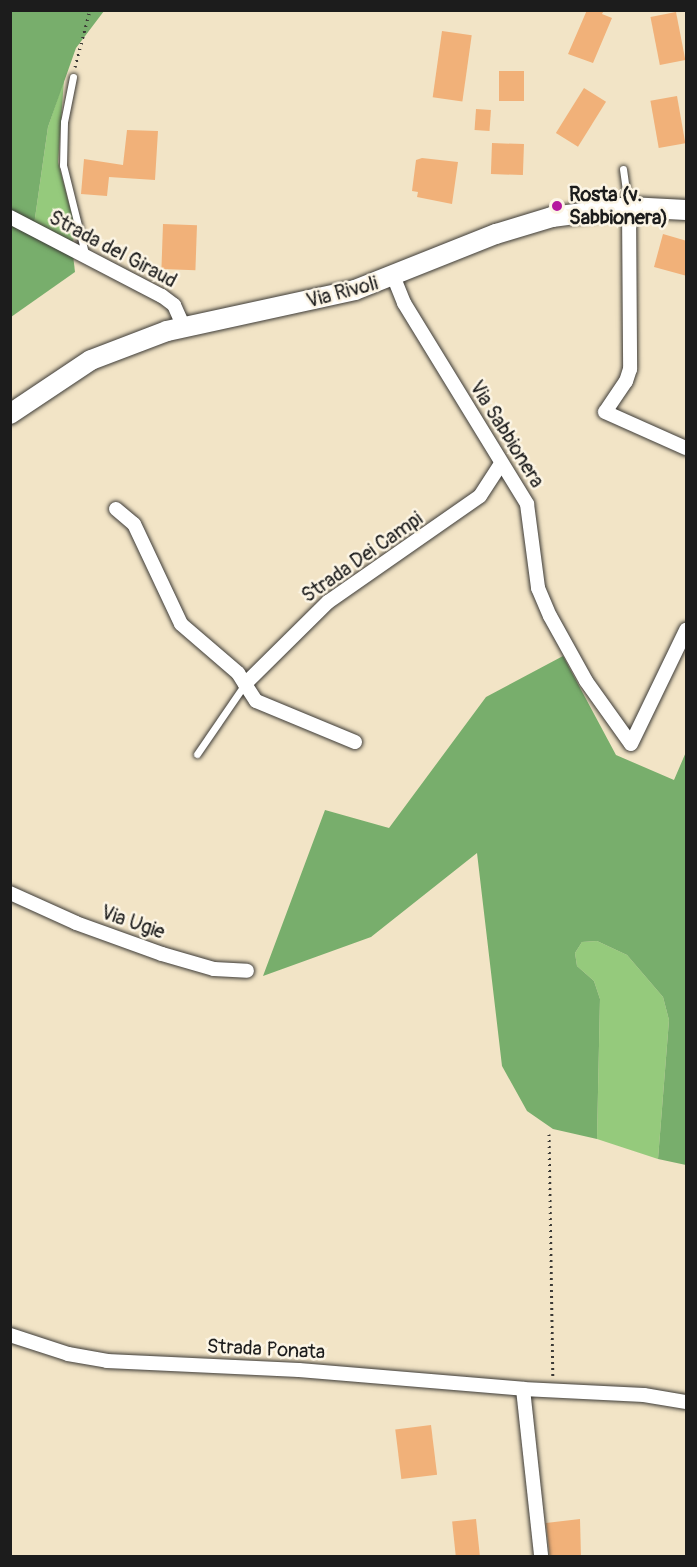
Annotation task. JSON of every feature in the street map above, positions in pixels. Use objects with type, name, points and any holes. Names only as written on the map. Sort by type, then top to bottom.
[{"type":"street","name":"Via Rivoli","points":[[10,414],[91,360],[184,327],[321,298],[394,278],[524,224],[629,207],[687,210]]},
{"type":"street","points":[[629,207],[630,369],[626,381],[605,412],[607,416],[687,448]]},
{"type":"street","name":"Strada del Giraud","points":[[10,217],[85,253],[168,300],[184,327]]},
{"type":"street","name":"Via Sabbionera","points":[[394,278],[404,303],[527,504],[538,588],[550,616],[586,681],[631,744],[687,630]]},
{"type":"street","name":"Strada Dei Campi","points":[[245,684],[328,602],[480,496],[501,464]]},
{"type":"street","points":[[116,509],[134,524],[181,624],[238,673],[256,701],[355,742]]},
{"type":"street","name":"Via Ugie","points":[[10,893],[76,923],[162,954],[214,969],[247,971]]},
{"type":"street","name":"Strada Ponata","points":[[10,1335],[68,1354],[107,1361],[299,1370],[523,1389],[644,1395],[687,1402]]},
{"type":"street","points":[[523,1389],[541,1557]]},
{"type":"lane","points":[[73,77],[63,122],[63,165],[85,253]]},
{"type":"lane","points":[[623,169],[629,207]]},
{"type":"lane","points":[[197,754],[245,684]]},
{"type":"path","points":[[73,77],[90,10]]},
{"type":"path","points":[[549,1134],[553,1391]]},
{"type":"green space","points":[[10,11],[104,11],[76,48],[48,127],[34,225],[11,213]]},
{"type":"green space","points":[[64,80],[58,162],[75,227],[73,242],[34,225],[48,127]]},
{"type":"green space","points":[[10,225],[73,255],[75,272],[11,317]]},
{"type":"green space","points":[[563,656],[616,755],[674,780],[686,752],[686,1165],[658,1159],[669,1020],[663,997],[627,955],[597,941],[582,942],[575,953],[577,966],[594,981],[600,999],[597,1139],[553,1129],[527,1111],[502,1066],[477,853],[371,937],[263,976],[325,810],[389,828],[486,697]]},
{"type":"green space","points":[[597,941],[627,955],[663,997],[669,1020],[658,1159],[597,1139],[600,999],[594,981],[577,966],[575,953],[582,942]]},
{"type":"building","points":[[587,10],[604,10],[602,14],[612,18],[593,63],[568,54]]},
{"type":"building","points":[[676,12],[685,60],[660,65],[650,17]]},
{"type":"building","points":[[442,31],[472,35],[462,102],[433,97]]},
{"type":"building","points":[[499,71],[524,71],[524,101],[499,101]]},
{"type":"building","points":[[584,88],[606,102],[578,147],[556,133]]},
{"type":"building","points":[[677,96],[685,143],[659,148],[650,101]]},
{"type":"building","points":[[476,109],[491,110],[489,131],[475,130]]},
{"type":"building","points":[[127,130],[158,131],[155,180],[109,177],[107,196],[81,194],[84,159],[123,165]]},
{"type":"building","points":[[492,143],[524,144],[523,175],[491,174]]},
{"type":"building","points":[[422,158],[458,162],[452,204],[417,197],[418,192],[412,191],[416,160]]},
{"type":"building","points":[[163,224],[197,225],[195,270],[161,269]]},
{"type":"building","points":[[663,234],[687,241],[687,276],[654,267]]},
{"type":"building","points":[[431,1425],[437,1475],[401,1479],[395,1429]]},
{"type":"building","points":[[476,1519],[480,1556],[456,1556],[452,1522]]},
{"type":"building","points":[[580,1519],[581,1557],[550,1557],[546,1523]]},
{"type":"place","name":"Rosta (v. Sabbionera)","points":[[557,206]]}]
